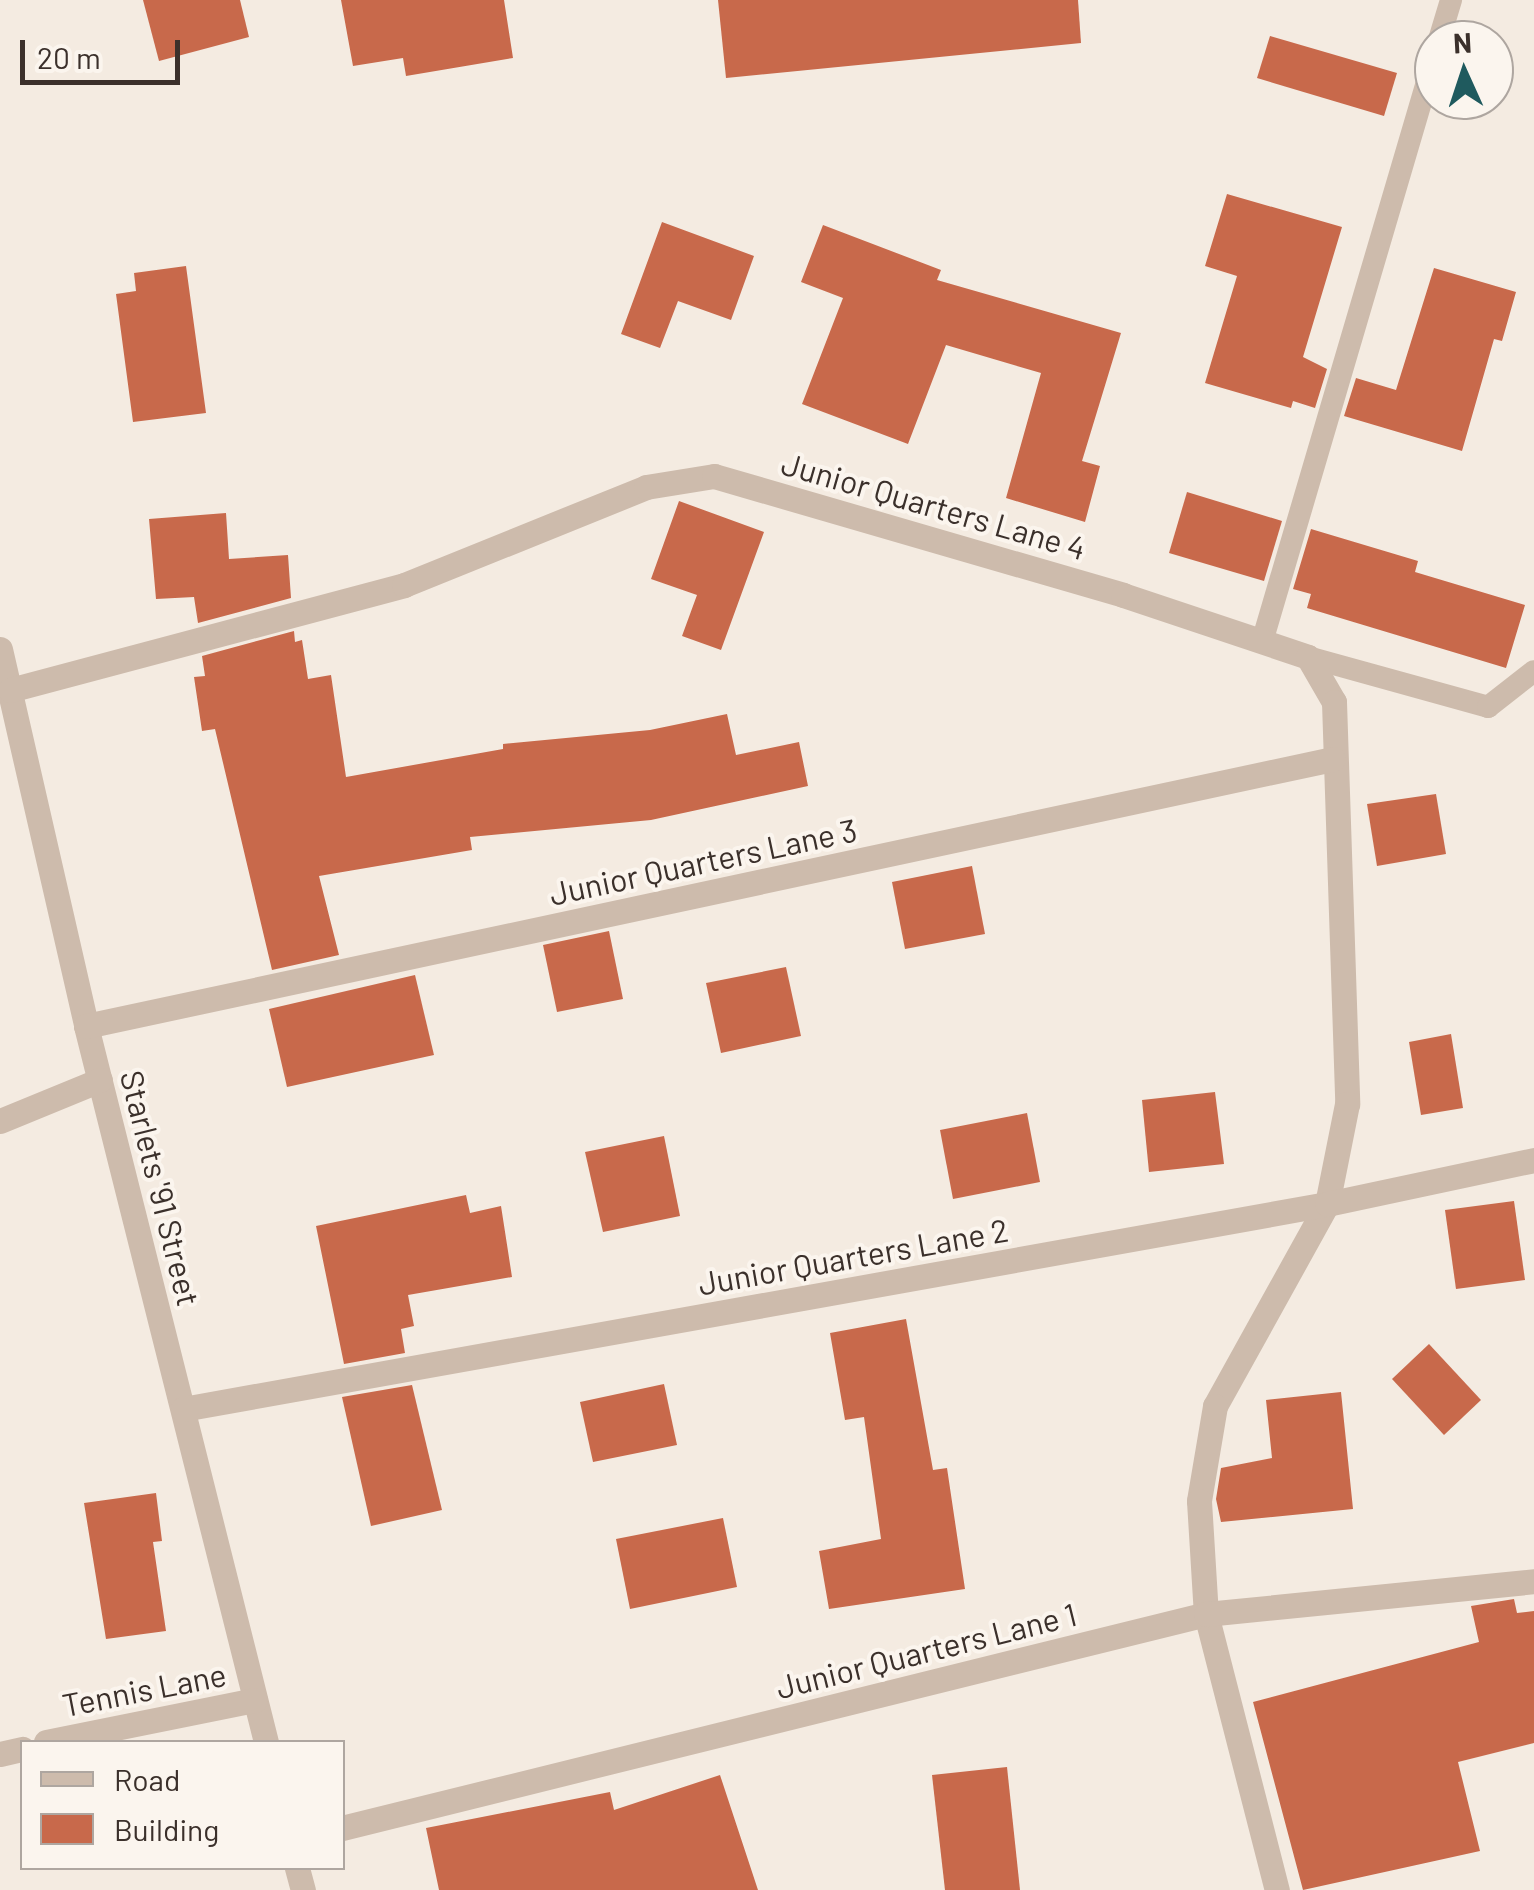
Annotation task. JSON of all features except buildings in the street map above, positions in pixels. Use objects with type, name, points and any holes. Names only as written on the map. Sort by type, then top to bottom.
[{"type":"street","name":"Junior Quarters Lane 4","points":[[10,690],[404,585],[646,487],[714,476],[1017,562],[1308,658]]},
{"type":"street","name":"Starlets '91 Street","points":[[0,648],[86,1026],[265,1740]]},
{"type":"street","points":[[1277,1890],[1206,1614],[1199,1502],[1215,1406],[1327,1204],[1347,1104],[1334,702],[1308,658]]},
{"type":"street","name":"Junior Quarters Lane 3","points":[[86,1026],[1333,760]]},
{"type":"street","points":[[0,1121],[100,1080]]},
{"type":"street","name":"Junior Quarters Lane 2","points":[[183,1409],[1327,1204],[1534,1160]]},
{"type":"street","name":"Junior Quarters Lane 1","points":[[345,1827],[1206,1614],[1534,1582]]},
{"type":"street","name":"Tennis Lane","points":[[56,1740],[255,1700]]},
{"type":"lane","points":[[1262,642],[1416,120]]},
{"type":"lane","points":[[1308,658],[1488,707],[1534,671]]}]
